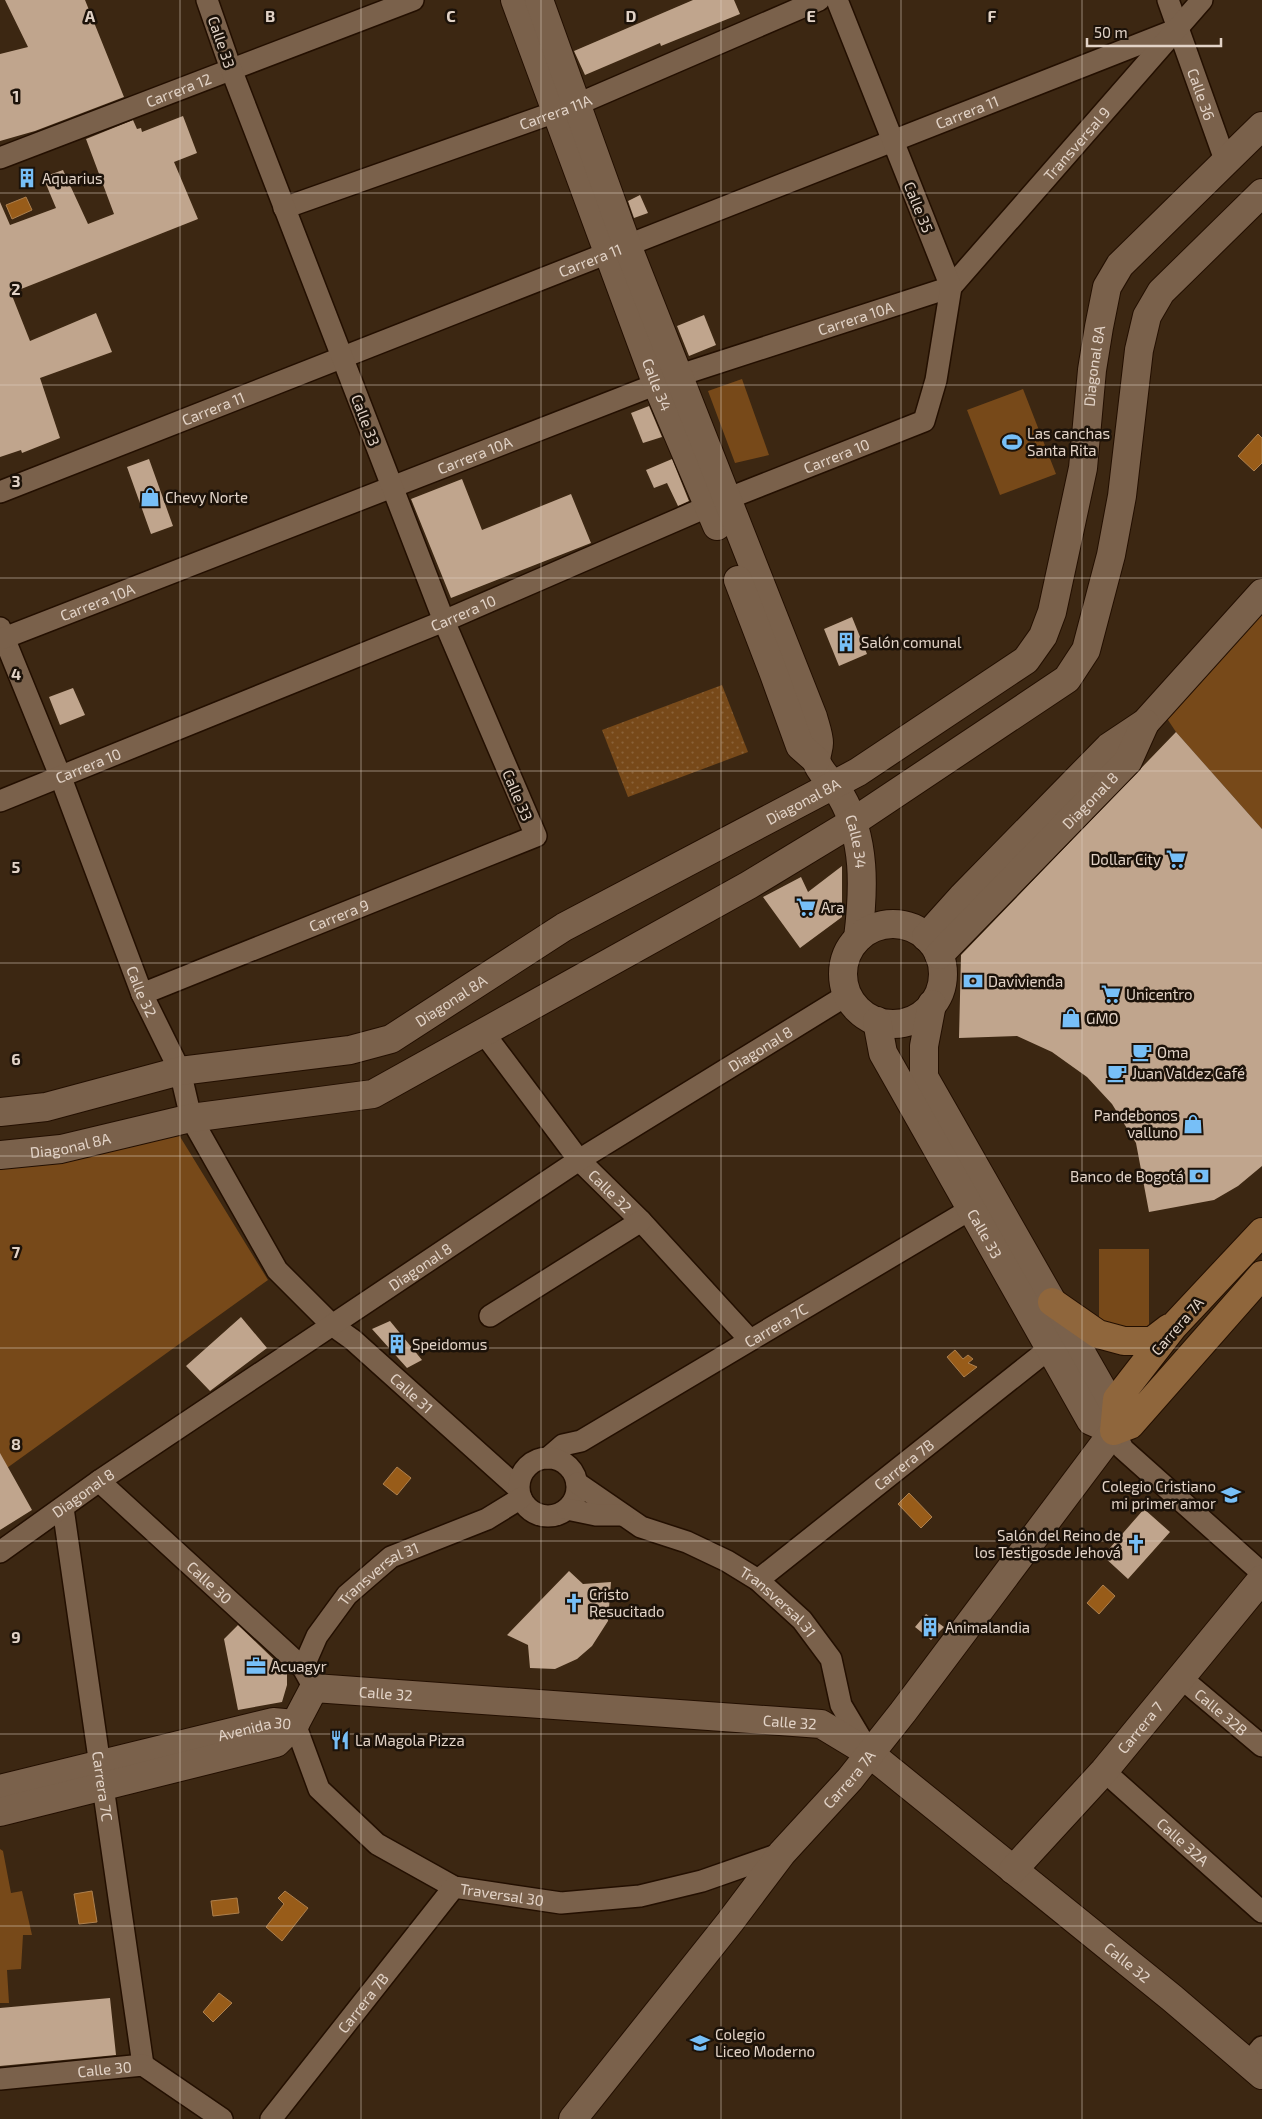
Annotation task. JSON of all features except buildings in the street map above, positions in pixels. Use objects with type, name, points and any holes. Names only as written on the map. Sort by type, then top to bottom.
[{"type":"main road","name":"Carrera 7A","points":[[1262,1232],[1180,1319],[1118,1399],[1114,1431],[1130,1425],[1262,1276]]},
{"type":"main road","points":[[1052,1302],[1098,1334],[1124,1341],[1152,1341],[1180,1319]]},
{"type":"street","name":"Calle 33","points":[[207,0],[284,208],[444,621],[536,836]]},
{"type":"street","name":"Carrera 12","points":[[0,158],[414,0]]},
{"type":"street","name":"Calle 34","points":[[515,0],[567,107]]},
{"type":"street","name":"Calle 34","points":[[539,0],[567,107],[617,249],[717,503],[813,717],[819,741],[816,760],[818,767],[834,785],[853,822],[861,860],[863,895],[858,938]]},
{"type":"street","name":"Carrera 11A","points":[[284,208],[567,107],[819,0]]},
{"type":"street","name":"Calle 35","points":[[837,0],[951,287]]},
{"type":"street","name":"Calle 36","points":[[1168,0],[1225,160]]},
{"type":"street","name":"Transversal 9","points":[[951,287],[1202,0]]},
{"type":"street","name":"Carrera 11","points":[[0,492],[1179,28]]},
{"type":"street","name":"Diagonal 8A","points":[[0,1112],[46,1107],[180,1071],[350,1050],[391,1038],[564,927],[858,772],[1026,660],[1043,636],[1052,612],[1079,494],[1092,370],[1107,287],[1120,265],[1225,160],[1262,126]]},
{"type":"street","name":"Diagonal 8A","points":[[0,1155],[61,1149],[191,1118],[373,1094],[749,885],[853,822],[1067,679],[1086,650],[1111,555],[1122,496],[1140,350],[1148,316],[1160,292],[1262,193]]},
{"type":"street","name":"Carrera 10A","points":[[2,633],[392,487],[668,380],[951,287]]},
{"type":"street","name":"Carrera 10","points":[[0,801],[61,778],[444,621],[717,503],[924,421],[936,380],[951,287]]},
{"type":"street","name":"Diagonal 8","points":[[933,946],[1128,761],[1145,723],[1262,593]]},
{"type":"street","name":"Calle 32","points":[[2,633],[61,778],[142,994],[180,1071],[191,1118],[277,1270],[332,1325]]},
{"type":"street","name":"Carrera 9","points":[[142,994],[536,836]]},
{"type":"street","points":[[863,895],[887,924]]},
{"type":"street","points":[[887,924],[901,925],[915,929],[933,946],[943,969],[942,983],[932,1004],[917,1018],[903,1023],[888,1024],[861,1013],[848,995],[843,980],[843,965],[848,950],[858,938],[871,929],[887,924]]},
{"type":"street","name":"Diagonal 8","points":[[0,1552],[64,1508],[99,1481],[579,1160],[848,995]]},
{"type":"street","name":"Calle 33","points":[[932,1004],[924,1046],[924,1077],[1106,1396],[1114,1431],[1123,1449],[1262,1573]]},
{"type":"street","name":"Calle 33","points":[[877,1021],[883,1053],[1091,1421],[1114,1431]]},
{"type":"street","name":"Calle 32","points":[[483,1032],[579,1160],[641,1221],[750,1340]]},
{"type":"street","name":"Carrera 7C","points":[[539,1461],[563,1445],[581,1441],[971,1209]]},
{"type":"street","points":[[490,1316],[641,1221]]},
{"type":"street","name":"Calle 31","points":[[332,1325],[353,1340],[489,1462],[520,1493]]},
{"type":"street","name":"Carrera 7B","points":[[758,1580],[1050,1348]]},
{"type":"street","name":"Carrera 7A","points":[[573,2119],[730,1922],[782,1853],[850,1779],[903,1712],[1114,1431]]},
{"type":"street","points":[[539,1461],[520,1478],[520,1493],[526,1507],[544,1516],[552,1516],[567,1509],[574,1502],[573,1475],[581,1441]]},
{"type":"street","points":[[489,1462],[556,1459],[573,1475]]},
{"type":"street","name":"Transversal 31","points":[[573,1475],[641,1527],[687,1542],[758,1580],[802,1620],[830,1659],[841,1705],[869,1753]]},
{"type":"street","name":"Calle 30","points":[[99,1481],[308,1678]]},
{"type":"street","name":"Transversal 31","points":[[295,1724],[317,1636],[347,1595],[392,1557],[487,1518],[520,1493]]},
{"type":"street","name":"Carrera 7C","points":[[64,1508],[143,2065]]},
{"type":"street","points":[[567,1509],[596,1515],[623,1515]]},
{"type":"street","name":"Transversal 31","points":[[487,1518],[544,1516]]},
{"type":"street","name":"Carrera 7","points":[[1013,1870],[1104,1771],[1262,1579]]},
{"type":"street","name":"Calle 32B","points":[[1180,1677],[1262,1746]]},
{"type":"street","name":"Calle 32","points":[[308,1678],[821,1724],[869,1753],[1172,1998],[1257,2062]]},
{"type":"street","name":"Avenida 30","points":[[0,1812],[103,1776],[273,1722],[295,1724]]},
{"type":"street","name":"Traversal 30","points":[[295,1724],[319,1789],[377,1844],[454,1887],[561,1903],[640,1896],[702,1881],[782,1853]]},
{"type":"street","name":"Calle 32A","points":[[1104,1771],[1262,1912]]},
{"type":"street","name":"Avenida 30","points":[[0,1789],[103,1776]]},
{"type":"street","name":"Carrera 7B","points":[[272,2119],[454,1887]]},
{"type":"street","name":"Calle 30","points":[[0,2079],[143,2065],[222,2119]]},
{"type":"shaded area","points":[[26,197],[32,210],[12,219],[6,205]]},
{"type":"shaded area","points":[[742,379],[769,455],[735,463],[708,391]]},
{"type":"shaded area","name":"Las canchas Santa Rita","points":[[1023,389],[1056,474],[1000,495],[967,410]]},
{"type":"shaded area","points":[[1258,434],[1262,438],[1262,463],[1254,471],[1238,456]]},
{"type":"shaded area","points":[[1262,589],[1262,829],[1176,732],[1156,702]]},
{"type":"shaded area","points":[[722,685],[748,752],[628,797],[602,730]]},
{"type":"shaded area","points":[[179,1135],[268,1280],[0,1473],[0,1167]]},
{"type":"shaded area","points":[[1099,1249],[1149,1249],[1149,1326],[1099,1326]]},
{"type":"shaded area","points":[[955,1350],[963,1359],[968,1355],[973,1359],[968,1363],[977,1367],[964,1377],[947,1357]]},
{"type":"shaded area","points":[[397,1467],[411,1478],[397,1495],[383,1484]]},
{"type":"shaded area","points":[[909,1493],[932,1517],[921,1528],[898,1504]]},
{"type":"shaded area","points":[[1103,1585],[1115,1596],[1099,1614],[1087,1603]]},
{"type":"shaded area","points":[[0,1849],[3,1851],[11,1893],[22,1891],[32,1935],[23,1935],[21,1969],[7,1970],[9,2003],[0,2003]]},
{"type":"shaded area","points":[[92,1891],[97,1922],[79,1924],[74,1894]]},
{"type":"shaded area","points":[[285,1891],[308,1908],[282,1941],[266,1927],[284,1904],[278,1898]]},
{"type":"shaded area","points":[[237,1898],[239,1913],[213,1916],[211,1901]]},
{"type":"shaded area","points":[[219,1993],[232,2003],[213,2022],[203,2012]]},
{"type":"place","name":"Aquarius","points":[[27,178]]},
{"type":"place","name":"Las canchas Santa Rita","points":[[1012,442]]},
{"type":"place","name":"Chevy Norte","points":[[150,497]]},
{"type":"place","name":"Salón comunal","points":[[846,642]]},
{"type":"place","name":"Dollar City","points":[[1176,859]]},
{"type":"place","name":"Ara","points":[[806,907]]},
{"type":"place","name":"Davivienda","points":[[973,981]]},
{"type":"place","name":"Unicentro","points":[[1111,994]]},
{"type":"place","name":"GMO","points":[[1071,1018]]},
{"type":"place","name":"Oma","points":[[1142,1052]]},
{"type":"place","name":"Juan Valdez Café","points":[[1117,1073]]},
{"type":"place","name":"Pandebonos valluno","points":[[1193,1124]]},
{"type":"place","name":"Banco de Bogotá","points":[[1199,1176]]},
{"type":"place","name":"Speidomus","points":[[397,1344]]},
{"type":"place","name":"Colegio Cristiano mi primer amor","points":[[1231,1495]]},
{"type":"place","name":"Salón del Reino de los Testigosde Jehová","points":[[1136,1544]]},
{"type":"place","name":"Cristo Resucitado","points":[[574,1603]]},
{"type":"place","name":"Animalandia","points":[[930,1627]]},
{"type":"place","name":"Acuagyr","points":[[256,1666]]},
{"type":"place","name":"La Magola Pizza","points":[[340,1740]]},
{"type":"place","name":"Colegio Liceo Moderno","points":[[700,2043]]}]
